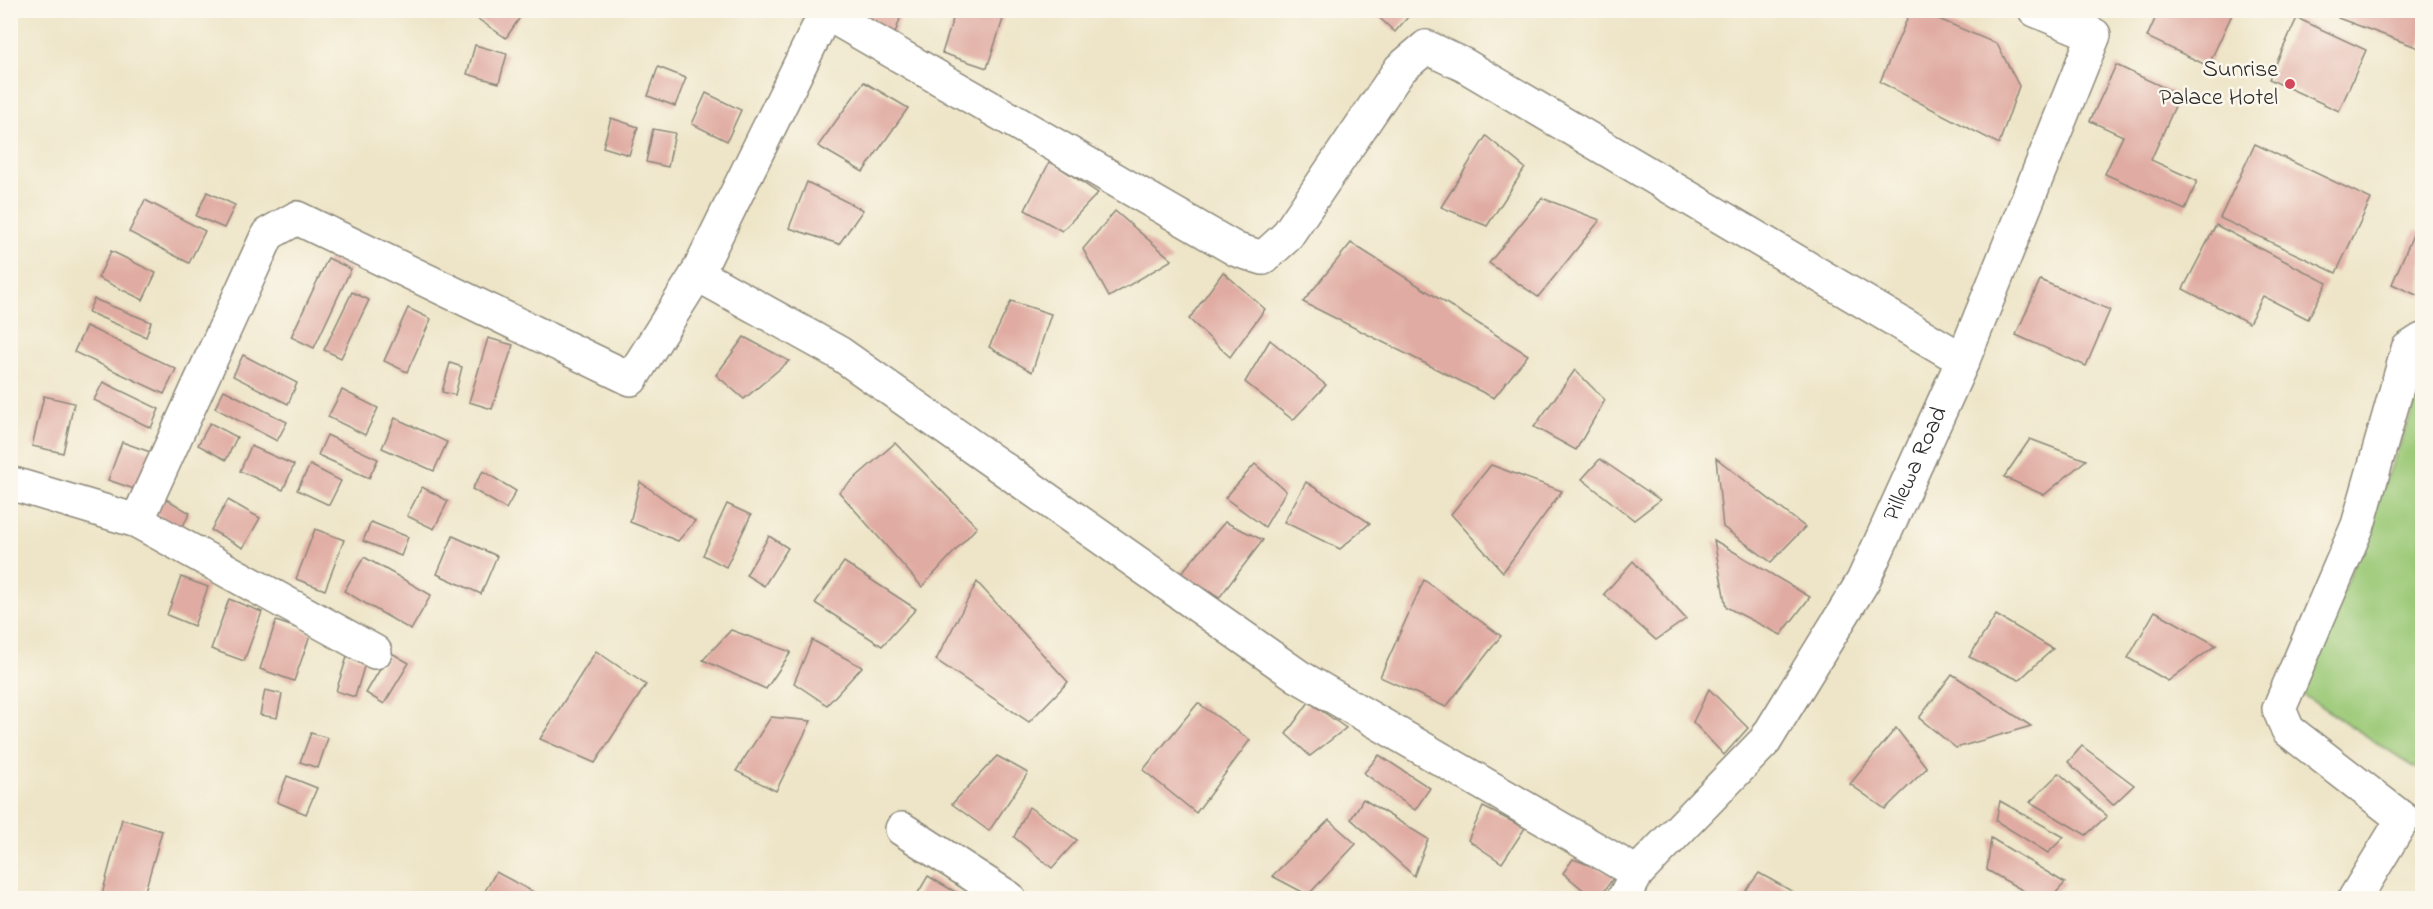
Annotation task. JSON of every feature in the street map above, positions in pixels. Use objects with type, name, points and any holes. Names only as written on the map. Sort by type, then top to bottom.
[{"type":"street","name":"Pillewa Road","points":[[1630,886],[1765,741],[1863,580],[1963,360],[2094,35],[2035,10]]},
{"type":"street","points":[[137,521],[268,234],[297,218],[632,379],[697,274],[826,12],[1237,250],[1263,258],[1286,237],[1400,69],[1426,47],[1464,65],[1963,360]]},
{"type":"street","points":[[697,274],[839,352],[1299,676],[1630,886]]},
{"type":"street","points":[[2355,898],[2403,819],[2288,730],[2279,709],[2358,525],[2408,349],[2422,340]]},
{"type":"street","points":[[10,483],[137,521],[375,652]]},
{"type":"street","points":[[902,830],[1009,898]]},
{"type":"green space","points":[[2422,387],[2422,772],[2303,695]]},
{"type":"building","points":[[479,10],[525,10],[506,38],[475,17]]},
{"type":"building","points":[[854,10],[903,10],[894,36]]},
{"type":"building","points":[[956,10],[1006,10],[987,68],[942,53]]},
{"type":"building","points":[[1371,10],[1414,10],[1395,32]]},
{"type":"building","points":[[1911,10],[1918,10],[1997,44],[2019,86],[1999,144],[1880,82]]},
{"type":"building","points":[[2159,10],[2234,10],[2208,66],[2147,37]]},
{"type":"building","points":[[2340,10],[2422,10],[2422,39],[2419,48],[2338,18]]},
{"type":"building","points":[[2297,18],[2366,50],[2339,111],[2269,79]]},
{"type":"building","points":[[475,45],[507,54],[499,83],[467,74]]},
{"type":"building","points":[[2116,65],[2180,95],[2151,160],[2197,181],[2185,210],[2105,174],[2123,136],[2090,121]]},
{"type":"building","points":[[658,67],[686,78],[675,106],[648,96]]},
{"type":"building","points":[[864,82],[908,108],[863,172],[818,146]]},
{"type":"building","points":[[706,93],[741,110],[727,141],[692,124]]},
{"type":"building","points":[[611,118],[638,127],[629,155],[603,147]]},
{"type":"building","points":[[653,129],[675,133],[668,167],[646,162]]},
{"type":"building","points":[[1486,136],[1525,168],[1487,226],[1441,207]]},
{"type":"building","points":[[2255,144],[2371,199],[2336,273],[2220,218]]},
{"type":"building","points":[[1050,161],[1098,193],[1062,231],[1025,210]]},
{"type":"building","points":[[807,182],[863,210],[839,244],[789,228]]},
{"type":"building","points":[[207,192],[235,205],[224,228],[196,216]]},
{"type":"building","points":[[1542,198],[1600,220],[1538,297],[1489,263]]},
{"type":"building","points":[[145,200],[205,231],[189,263],[129,232]]},
{"type":"building","points":[[1115,211],[1172,260],[1109,297],[1083,249]]},
{"type":"building","points":[[2216,225],[2327,283],[2308,319],[2263,296],[2249,323],[2183,289]]},
{"type":"building","points":[[2415,230],[2422,233],[2421,297],[2392,284]]},
{"type":"building","points":[[1351,243],[1528,355],[1494,398],[1303,302]]},
{"type":"building","points":[[111,251],[156,273],[143,300],[98,278]]},
{"type":"building","points":[[328,258],[351,269],[314,348],[291,337]]},
{"type":"building","points":[[1223,272],[1265,309],[1230,357],[1189,319]]},
{"type":"building","points":[[2040,280],[2110,310],[2086,366],[2016,335]]},
{"type":"building","points":[[352,292],[369,300],[341,358],[324,350]]},
{"type":"building","points":[[94,299],[151,322],[146,337],[88,312]]},
{"type":"building","points":[[1011,301],[1051,314],[1032,372],[989,347]]},
{"type":"building","points":[[408,308],[431,319],[407,372],[384,361]]},
{"type":"building","points":[[86,326],[176,369],[164,394],[74,352]]},
{"type":"building","points":[[744,337],[789,361],[744,399],[716,375]]},
{"type":"building","points":[[488,338],[513,345],[492,409],[469,402]]},
{"type":"building","points":[[1270,340],[1326,385],[1293,420],[1245,382]]},
{"type":"building","points":[[243,355],[297,383],[288,404],[233,376]]},
{"type":"building","points":[[450,363],[462,367],[455,395],[442,392]]},
{"type":"building","points":[[1575,370],[1605,400],[1576,450],[1534,427]]},
{"type":"building","points":[[103,382],[159,409],[151,428],[94,400]]},
{"type":"building","points":[[224,390],[287,422],[277,441],[215,408]]},
{"type":"building","points":[[342,390],[378,408],[365,435],[328,417]]},
{"type":"building","points":[[44,396],[74,403],[63,453],[32,446]]},
{"type":"building","points":[[395,418],[447,442],[434,471],[382,448]]},
{"type":"building","points":[[210,423],[237,437],[226,460],[198,445]]},
{"type":"building","points":[[327,435],[378,459],[369,478],[318,455]]},
{"type":"building","points":[[2030,439],[2086,460],[2044,495],[2004,477]]},
{"type":"building","points":[[122,442],[153,453],[140,491],[108,480]]},
{"type":"building","points":[[895,443],[977,527],[922,587],[839,492]]},
{"type":"building","points":[[251,446],[294,465],[283,490],[240,471]]},
{"type":"building","points":[[1716,458],[1805,527],[1771,562],[1723,527]]},
{"type":"building","points":[[1600,459],[1660,500],[1634,520],[1582,479]]},
{"type":"building","points":[[1255,464],[1286,491],[1265,527],[1225,498]]},
{"type":"building","points":[[310,465],[341,481],[329,505],[297,490]]},
{"type":"building","points":[[1491,465],[1562,491],[1503,572],[1451,514]]},
{"type":"building","points":[[483,471],[516,491],[506,509],[472,489]]},
{"type":"building","points":[[640,482],[695,521],[678,541],[630,522]]},
{"type":"building","points":[[1306,482],[1370,523],[1340,549],[1284,522]]},
{"type":"building","points":[[422,487],[448,501],[434,529],[407,516]]},
{"type":"building","points":[[161,496],[190,513],[181,529],[152,512]]},
{"type":"building","points":[[228,500],[260,518],[243,548],[211,530]]},
{"type":"building","points":[[727,504],[751,515],[726,567],[703,555]]},
{"type":"building","points":[[371,522],[408,537],[401,556],[363,541]]},
{"type":"building","points":[[1225,522],[1263,540],[1219,598],[1181,573]]},
{"type":"building","points":[[315,529],[344,540],[325,590],[296,579]]},
{"type":"building","points":[[453,536],[497,556],[481,594],[437,574]]},
{"type":"building","points":[[769,536],[788,548],[764,586],[746,575]]},
{"type":"building","points":[[1714,540],[1810,597],[1781,635],[1726,607]]},
{"type":"building","points":[[364,557],[431,595],[411,630],[344,591]]},
{"type":"building","points":[[1633,561],[1686,619],[1656,640],[1604,594]]},
{"type":"building","points":[[844,562],[916,609],[882,646],[815,603]]},
{"type":"building","points":[[181,577],[208,587],[194,626],[167,615]]},
{"type":"building","points":[[1424,580],[1501,636],[1446,707],[1380,677]]},
{"type":"building","points":[[977,582],[1068,682],[1029,722],[936,660]]},
{"type":"building","points":[[229,599],[262,612],[244,661],[211,649]]},
{"type":"building","points":[[2155,611],[2216,645],[2168,681],[2128,658]]},
{"type":"building","points":[[1996,615],[2053,649],[2019,680],[1969,657]]},
{"type":"building","points":[[276,621],[311,633],[294,681],[260,669]]},
{"type":"building","points":[[731,630],[791,652],[766,689],[703,660]]},
{"type":"building","points":[[812,640],[862,667],[827,705],[794,683]]},
{"type":"building","points":[[596,651],[646,685],[595,763],[540,739]]},
{"type":"building","points":[[390,652],[409,663],[384,704],[366,693]]},
{"type":"building","points":[[348,654],[366,660],[355,697],[336,691]]},
{"type":"building","points":[[1952,674],[2031,726],[1956,748],[1919,718]]},
{"type":"building","points":[[1709,689],[1748,728],[1724,755],[1693,722]]},
{"type":"building","points":[[265,690],[282,694],[277,718],[260,715]]},
{"type":"building","points":[[1309,702],[1346,728],[1310,756],[1286,734]]},
{"type":"building","points":[[1198,703],[1250,740],[1196,813],[1143,770]]},
{"type":"building","points":[[771,717],[811,721],[776,791],[736,771]]},
{"type":"building","points":[[1896,728],[1927,768],[1885,809],[1850,784]]},
{"type":"building","points":[[311,733],[328,738],[318,768],[300,762]]},
{"type":"building","points":[[2082,746],[2134,785],[2113,805],[2068,762]]},
{"type":"building","points":[[1379,755],[1430,788],[1415,810],[1364,773]]},
{"type":"building","points":[[997,756],[1028,773],[989,831],[952,804]]},
{"type":"building","points":[[2059,773],[2107,816],[2086,835],[2030,802]]},
{"type":"building","points":[[287,776],[317,788],[306,814],[277,802]]},
{"type":"building","points":[[1363,799],[1428,839],[1414,876],[1351,819]]},
{"type":"building","points":[[2000,801],[2064,837],[2048,853],[1996,821]]},
{"type":"building","points":[[1029,807],[1077,840],[1052,868],[1014,837]]},
{"type":"building","points":[[1483,807],[1525,828],[1502,863],[1468,840]]},
{"type":"building","points":[[122,819],[162,831],[143,898],[101,898]]},
{"type":"building","points":[[1329,820],[1356,844],[1308,895],[1272,876]]},
{"type":"building","points":[[1991,838],[2065,883],[2051,898],[2036,898],[1987,870]]},
{"type":"building","points":[[1573,859],[1615,875],[1600,898],[1593,898],[1563,873]]},
{"type":"building","points":[[496,872],[537,894],[534,898],[481,898]]},
{"type":"building","points":[[1759,873],[1804,898],[1740,898]]},
{"type":"building","points":[[928,876],[962,896],[960,898],[915,898]]},
{"type":"place","name":"Sunrise Palace Hotel","points":[[2290,84]]}]
